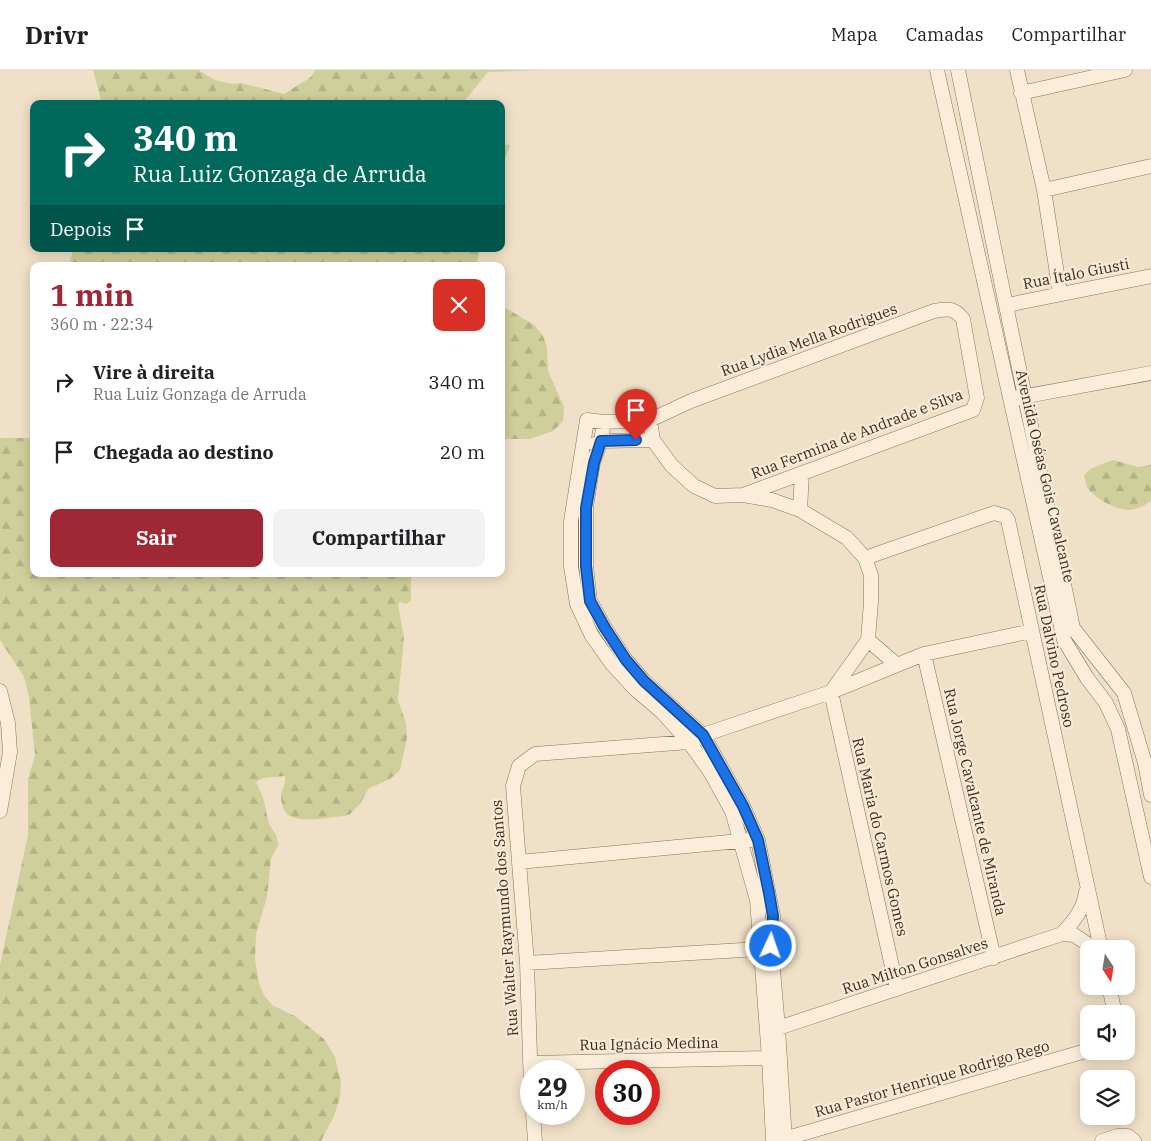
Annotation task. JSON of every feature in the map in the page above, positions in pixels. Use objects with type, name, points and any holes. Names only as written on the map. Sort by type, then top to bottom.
[{"type":"street","name":"Avenida Oséas Gois Cavalcante","points":[[937,70],[1064,640],[1087,678],[1106,703],[1118,729],[1151,877]]},
{"type":"street","name":"Avenida Oséas Gois Cavalcante","points":[[958,70],[1073,628],[1124,693],[1145,763],[1151,795]]},
{"type":"street","points":[[1017,70],[1044,190],[1060,293]]},
{"type":"street","points":[[1021,93],[1125,70]]},
{"type":"street","points":[[1044,190],[1151,166]]},
{"type":"street","name":"Rua Ítalo Giusti","points":[[1007,305],[1151,276]]},
{"type":"street","name":"Rua Lydia Mella Rodrigues","points":[[582,450],[587,420],[604,422],[650,420],[691,401],[934,311],[948,309],[957,312],[963,319],[978,398]]},
{"type":"street","points":[[1011,400],[1151,374]]},
{"type":"street","name":"Rua Fermina de Andrade e Silva","points":[[743,495],[973,410],[978,398]]},
{"type":"street","points":[[650,420],[653,440],[672,466],[694,486],[715,496],[743,495],[772,500],[800,510],[848,538],[864,558],[871,575],[868,640],[831,692]]},
{"type":"street","points":[[604,422],[586,508],[586,566],[590,601],[626,660],[638,674],[703,735],[743,806],[758,840],[773,916],[765,948],[769,1058],[781,1140]]},
{"type":"street","points":[[653,440],[601,441],[582,450],[571,521],[571,567],[577,604],[592,636],[612,664],[635,689],[662,712],[689,742],[711,773],[732,811],[742,841],[756,900],[778,1028],[781,1140]]},
{"type":"street","points":[[800,510],[802,473]]},
{"type":"street","name":"Rua Dalvino Pedroso","points":[[864,558],[994,513],[1000,513],[1008,520],[1098,940]]},
{"type":"street","points":[[689,742],[703,735],[831,692],[924,654],[1032,631]]},
{"type":"street","points":[[868,640],[896,664]]},
{"type":"street","name":"Rua Jorge Cavalcante de Miranda","points":[[924,654],[994,958]]},
{"type":"street","points":[[0,691],[8,723],[10,752],[0,811]]},
{"type":"street","name":"Rua Maria do Carmos Gomes","points":[[831,692],[898,989]]},
{"type":"street","name":"Rua Walter Raymundo dos Santos","points":[[530,1060],[527,963],[513,786],[519,766],[535,754],[689,742]]},
{"type":"street","points":[[519,862],[758,840]]},
{"type":"street","points":[[1062,934],[1075,920],[1084,904],[1087,889]]},
{"type":"street","points":[[1062,934],[1074,935],[1082,940]]},
{"type":"street","name":"Rua Milton Gonsalves","points":[[778,1028],[1062,934]]},
{"type":"street","points":[[527,963],[765,948]]},
{"type":"street","name":"Rua Pastor Henrique Rodrigo Rego","points":[[781,1140],[1080,1053]]},
{"type":"street","name":"Rua Ignácio Medina","points":[[585,1062],[769,1058]]},
{"type":"street","points":[[534,1125],[535,1141]]},
{"type":"street","points":[[1102,1141],[1117,1136],[1128,1136],[1134,1141]]},
{"type":"green space","points":[[93,70],[198,70],[215,80],[232,84],[241,83],[284,94],[311,77],[315,70],[541,70],[488,72],[465,100],[101,100]]},
{"type":"green space","points":[[505,144],[510,145],[505,159]]},
{"type":"green space","points":[[72,252],[479,252],[477,262],[70,262]]},
{"type":"green space","points":[[505,307],[534,325],[543,336],[547,347],[548,371],[564,407],[563,421],[553,431],[530,439],[505,439]]},
{"type":"green space","points":[[0,438],[30,438],[30,577],[412,577],[411,601],[406,604],[400,602],[398,605],[404,638],[398,700],[406,723],[407,738],[400,770],[390,779],[369,788],[360,804],[350,814],[317,819],[295,818],[286,813],[281,799],[285,776],[263,778],[256,782],[263,797],[269,824],[277,837],[278,845],[271,859],[267,897],[256,934],[255,959],[259,984],[264,995],[272,1005],[295,1016],[324,1039],[335,1057],[341,1082],[340,1097],[334,1116],[321,1141],[0,1141],[0,965],[28,835],[28,779],[35,755],[29,697],[24,677],[0,640]]},
{"type":"green space","points":[[1113,460],[1138,467],[1151,465],[1151,501],[1143,506],[1129,510],[1106,503],[1090,491],[1084,475],[1090,469]]},
{"type":"route","points":[[636,440],[601,441],[594,463],[586,508],[586,566],[590,601],[626,660],[644,681],[703,735],[743,806],[758,840],[769,893],[773,916],[771,946]]}]
